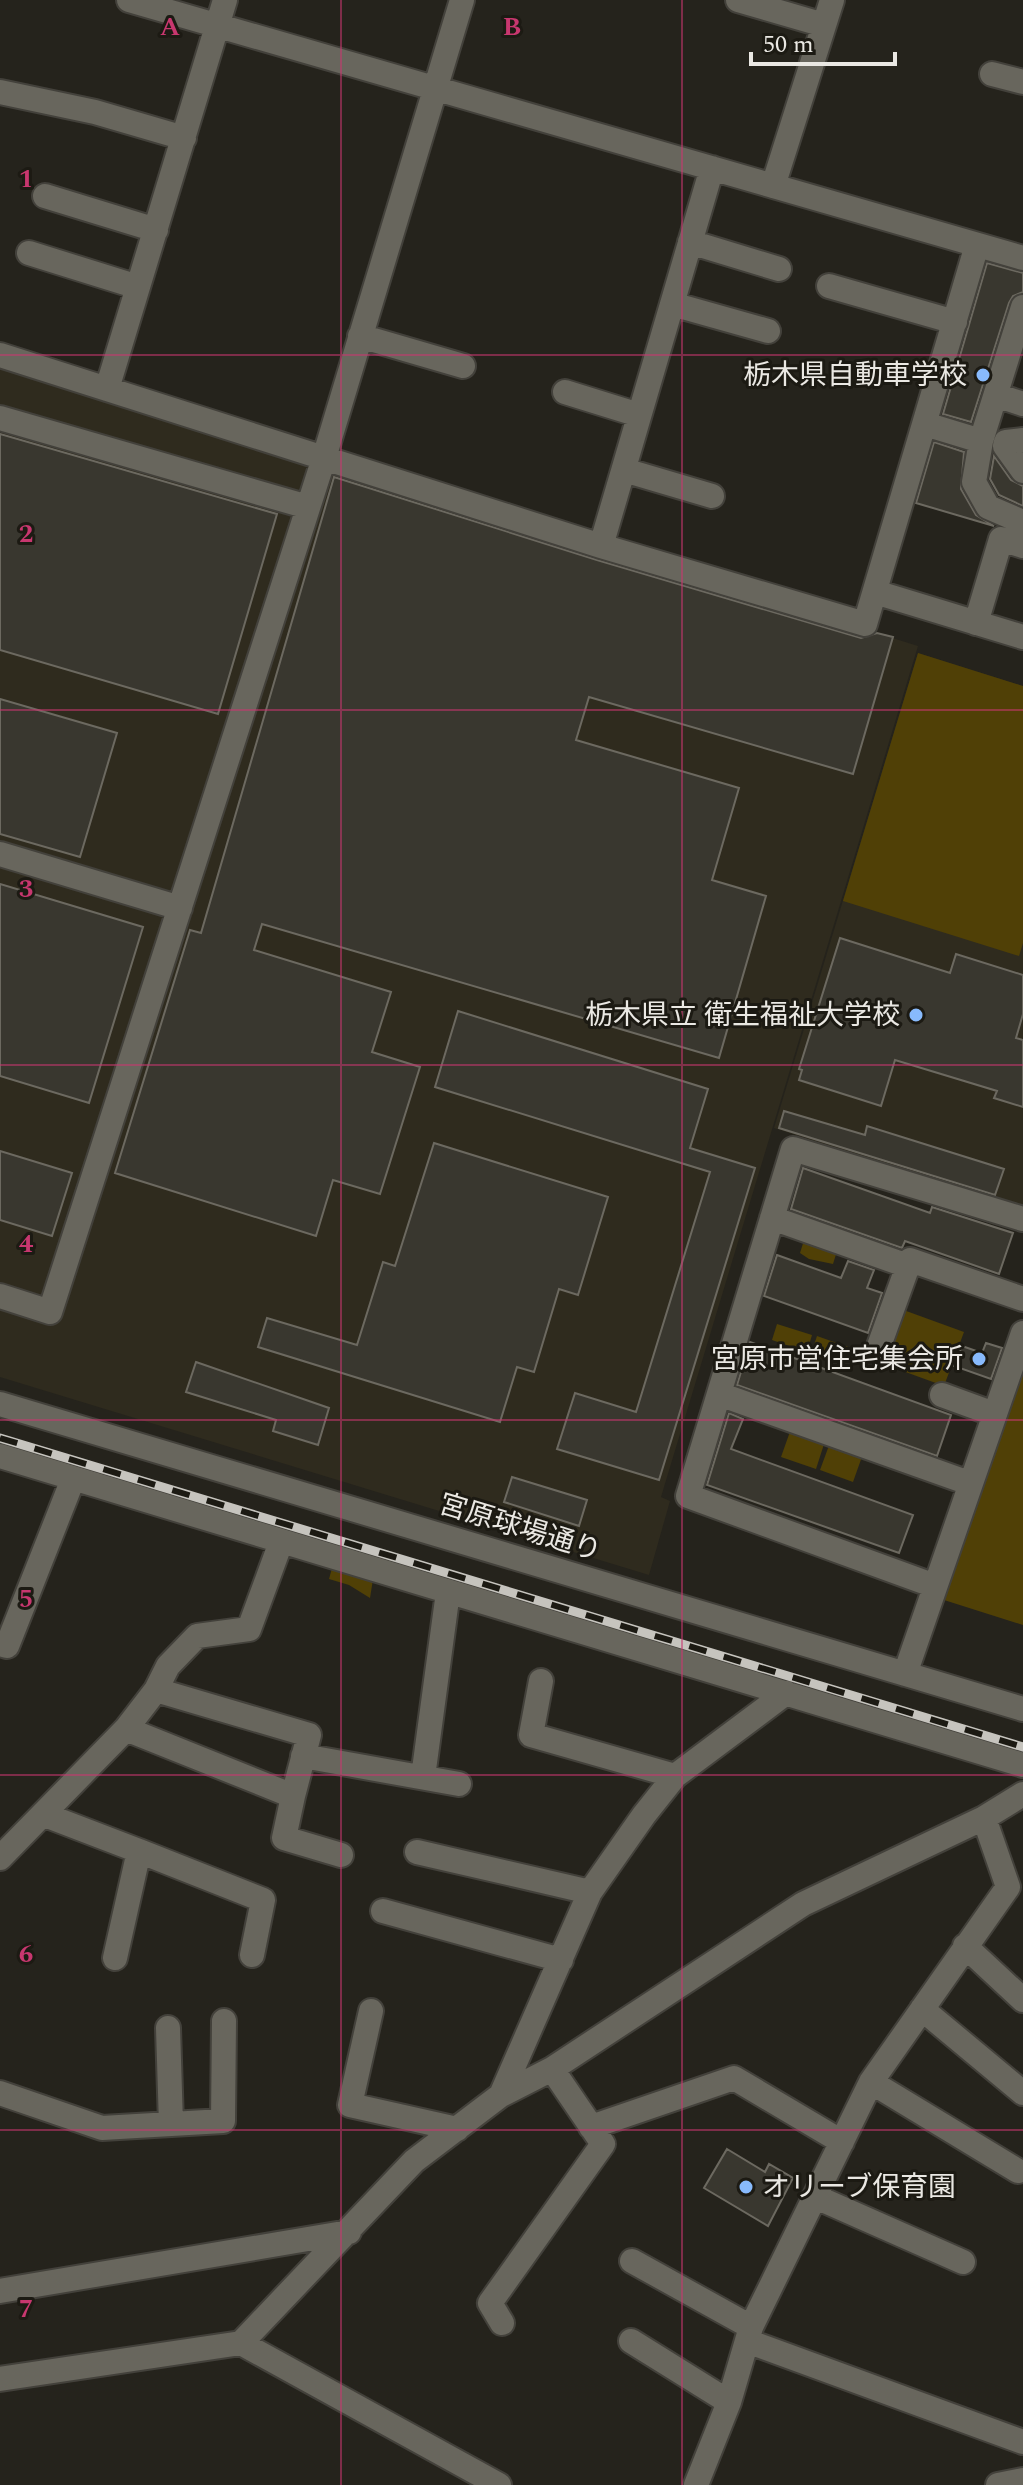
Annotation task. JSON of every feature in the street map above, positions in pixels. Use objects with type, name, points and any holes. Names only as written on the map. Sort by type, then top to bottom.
[{"type":"street","points":[[129,0],[1023,258]]},
{"type":"street","points":[[107,389],[225,0]]},
{"type":"street","points":[[0,1296],[50,1312],[324,458],[462,0]]},
{"type":"street","points":[[738,0],[824,25]]},
{"type":"street","points":[[773,186],[832,0]]},
{"type":"street","points":[[992,74],[1023,82]]},
{"type":"street","points":[[0,92],[95,112],[184,138]]},
{"type":"street","points":[[601,546],[712,168]]},
{"type":"street","points":[[45,196],[156,230]]},
{"type":"street","points":[[690,242],[779,269]]},
{"type":"street","points":[[0,355],[601,546],[865,624],[977,245]]},
{"type":"street","points":[[29,253],[138,287]]},
{"type":"street","points":[[829,286],[955,322]]},
{"type":"street","points":[[672,304],[768,331]]},
{"type":"street","points":[[1023,307],[1015,397],[981,441],[974,466],[979,496],[1001,515],[1023,522]]},
{"type":"street","points":[[360,336],[463,366]]},
{"type":"street","points":[[565,392],[639,415]]},
{"type":"street","points":[[0,418],[308,507]]},
{"type":"street","points":[[925,424],[981,441]]},
{"type":"street","points":[[1023,440],[1006,442],[1005,446],[1023,471]]},
{"type":"street","points":[[624,470],[712,496]]},
{"type":"street","points":[[976,623],[1001,539],[1023,546]]},
{"type":"street","points":[[875,592],[1023,637]]},
{"type":"street","points":[[0,854],[180,908]]},
{"type":"street","points":[[935,1586],[688,1496],[719,1394],[751,1307],[772,1218],[793,1149],[1023,1219]]},
{"type":"street","points":[[772,1218],[908,1266]]},
{"type":"street","points":[[879,1346],[910,1260],[1023,1299]]},
{"type":"street","points":[[905,1674],[1023,1333]]},
{"type":"street","points":[[719,1394],[969,1483]]},
{"type":"street","points":[[942,1395],[994,1414]]},
{"type":"street","name":"宮原球場通り","points":[[0,1404],[1023,1709]]},
{"type":"street","points":[[0,1456],[1023,1765]]},
{"type":"street","points":[[0,1644],[7,1646],[73,1479]]},
{"type":"street","points":[[3,1851],[45,1815],[126,1729],[156,1690],[168,1666],[197,1636],[249,1629],[281,1542]]},
{"type":"street","points":[[423,1777],[448,1592]]},
{"type":"street","points":[[541,1681],[531,1735],[675,1776]]},
{"type":"street","points":[[156,1690],[309,1735],[284,1838],[341,1855]]},
{"type":"street","points":[[501,2095],[590,1892],[675,1776],[786,1693]]},
{"type":"street","points":[[126,1729],[293,1796]]},
{"type":"street","points":[[303,1756],[459,1784]]},
{"type":"street","points":[[0,2379],[241,2343],[414,2161],[501,2095],[552,2069],[803,1904],[984,1818],[1023,1794]]},
{"type":"street","points":[[45,1815],[263,1900],[252,1955]]},
{"type":"street","points":[[696,2485],[729,2402],[749,2334],[871,2082],[1008,1887],[984,1818]]},
{"type":"street","points":[[115,1958],[139,1851]]},
{"type":"street","points":[[417,1852],[590,1892]]},
{"type":"street","points":[[383,1911],[561,1960]]},
{"type":"street","points":[[965,1946],[1023,2000]]},
{"type":"street","points":[[922,2009],[1023,2093]]},
{"type":"street","points":[[371,2011],[350,2105],[457,2129]]},
{"type":"street","points":[[0,2093],[102,2128],[223,2121],[224,2021]]},
{"type":"street","points":[[168,2028],[171,2124]]},
{"type":"street","points":[[502,2323],[490,2303],[603,2144],[552,2069]]},
{"type":"street","points":[[591,2127],[734,2078],[842,2142]]},
{"type":"street","points":[[871,2082],[1018,2171]]},
{"type":"street","points":[[816,2197],[963,2262]]},
{"type":"street","points":[[0,2291],[349,2232]]},
{"type":"street","points":[[632,2261],[749,2334],[1023,2442]]},
{"type":"street","points":[[631,2341],[729,2402]]},
{"type":"street","points":[[241,2343],[493,2484]]},
{"type":"street","points":[[998,2485],[1023,2480]]},
{"type":"shaded area","points":[[0,358],[918,646],[661,1497],[670,1501],[649,1575],[0,1377]]},
{"type":"shaded area","name":"栃木県立 衛生福祉大学校","points":[[918,653],[1023,686],[1023,1207],[774,1128]]},
{"type":"shaded area","points":[[918,653],[1023,686],[1023,943],[1019,956],[843,901]]},
{"type":"shaded area","points":[[805,1237],[838,1248],[833,1264],[809,1259],[800,1253]]},
{"type":"shaded area","points":[[898,1308],[964,1332],[944,1386],[878,1362]]},
{"type":"shaded area","points":[[777,1324],[812,1335],[807,1352],[772,1340]]},
{"type":"shaded area","points":[[817,1336],[851,1348],[844,1365],[811,1354]]},
{"type":"shaded area","points":[[1023,1362],[1023,1625],[944,1600]]},
{"type":"shaded area","points":[[792,1426],[826,1438],[816,1469],[781,1457]]},
{"type":"shaded area","points":[[831,1440],[864,1451],[853,1482],[820,1470]]},
{"type":"shaded area","points":[[334,1561],[374,1573],[370,1598],[349,1585],[329,1579]]},
{"type":"building","name":"栃木県自動車学校","points":[[987,263],[1023,273],[1023,292],[1013,296],[1009,303],[971,422],[943,414]]},
{"type":"building","points":[[0,434],[277,514],[218,714],[0,650]]},
{"type":"building","points":[[934,442],[964,452],[961,489],[976,515],[994,526],[916,503]]},
{"type":"building","points":[[994,456],[1011,480],[1023,486],[1023,506],[999,495],[990,479]]},
{"type":"building","points":[[334,477],[597,560],[861,638],[877,633],[893,637],[853,774],[589,697],[576,740],[739,788],[712,880],[766,896],[719,1058],[262,924],[254,950],[391,992],[372,1052],[420,1067],[380,1194],[333,1180],[316,1236],[115,1173],[190,930],[201,933]]},
{"type":"building","points":[[0,699],[117,733],[80,857],[0,834]]},
{"type":"building","points":[[0,884],[143,927],[89,1103],[0,1076]]},
{"type":"building","points":[[840,938],[950,973],[956,954],[1023,975],[1023,1014],[1016,1038],[1023,1040],[1023,1107],[994,1098],[997,1091],[895,1060],[881,1106],[799,1080],[802,1070],[799,1069]]},
{"type":"building","points":[[458,1011],[708,1089],[690,1148],[755,1168],[659,1480],[557,1449],[575,1393],[636,1412],[710,1172],[435,1087]]},
{"type":"building","points":[[784,1111],[865,1135],[867,1126],[1004,1169],[995,1195],[779,1128]]},
{"type":"building","points":[[434,1143],[608,1197],[578,1295],[559,1289],[534,1372],[517,1367],[500,1422],[258,1347],[267,1318],[357,1345],[383,1262],[395,1266]]},
{"type":"building","points":[[0,1151],[72,1173],[52,1236],[0,1220]]},
{"type":"building","points":[[803,1168],[930,1213],[932,1207],[1013,1233],[999,1274],[905,1241],[902,1248],[791,1209]]},
{"type":"building","points":[[777,1255],[841,1278],[848,1261],[874,1270],[867,1288],[882,1293],[868,1333],[764,1296]]},
{"type":"building","points":[[750,1342],[951,1415],[937,1456],[737,1385]]},
{"type":"building","name":"宮原市営住宅集会所","points":[[986,1343],[1002,1348],[991,1379],[954,1366],[962,1346],[982,1353]]},
{"type":"building","points":[[196,1362],[329,1408],[318,1445],[273,1431],[276,1420],[186,1392]]},
{"type":"building","points":[[729,1413],[743,1419],[731,1449],[913,1515],[899,1553],[707,1485]]},
{"type":"building","points":[[512,1477],[587,1500],[579,1526],[504,1502]]},
{"type":"building","name":"オリーブ保育園","points":[[727,2149],[765,2172],[769,2164],[793,2178],[768,2226],[704,2188]]},
{"type":"railway","points":[[0,1438],[1023,1747]]},
{"type":"place","name":"栃木県自動車学校","points":[[983,375]]},
{"type":"place","name":"栃木県立 衛生福祉大学校","points":[[916,1015]]},
{"type":"place","name":"宮原市営住宅集会所","points":[[979,1359]]},
{"type":"place","name":"オリーブ保育園","points":[[746,2187]]}]
